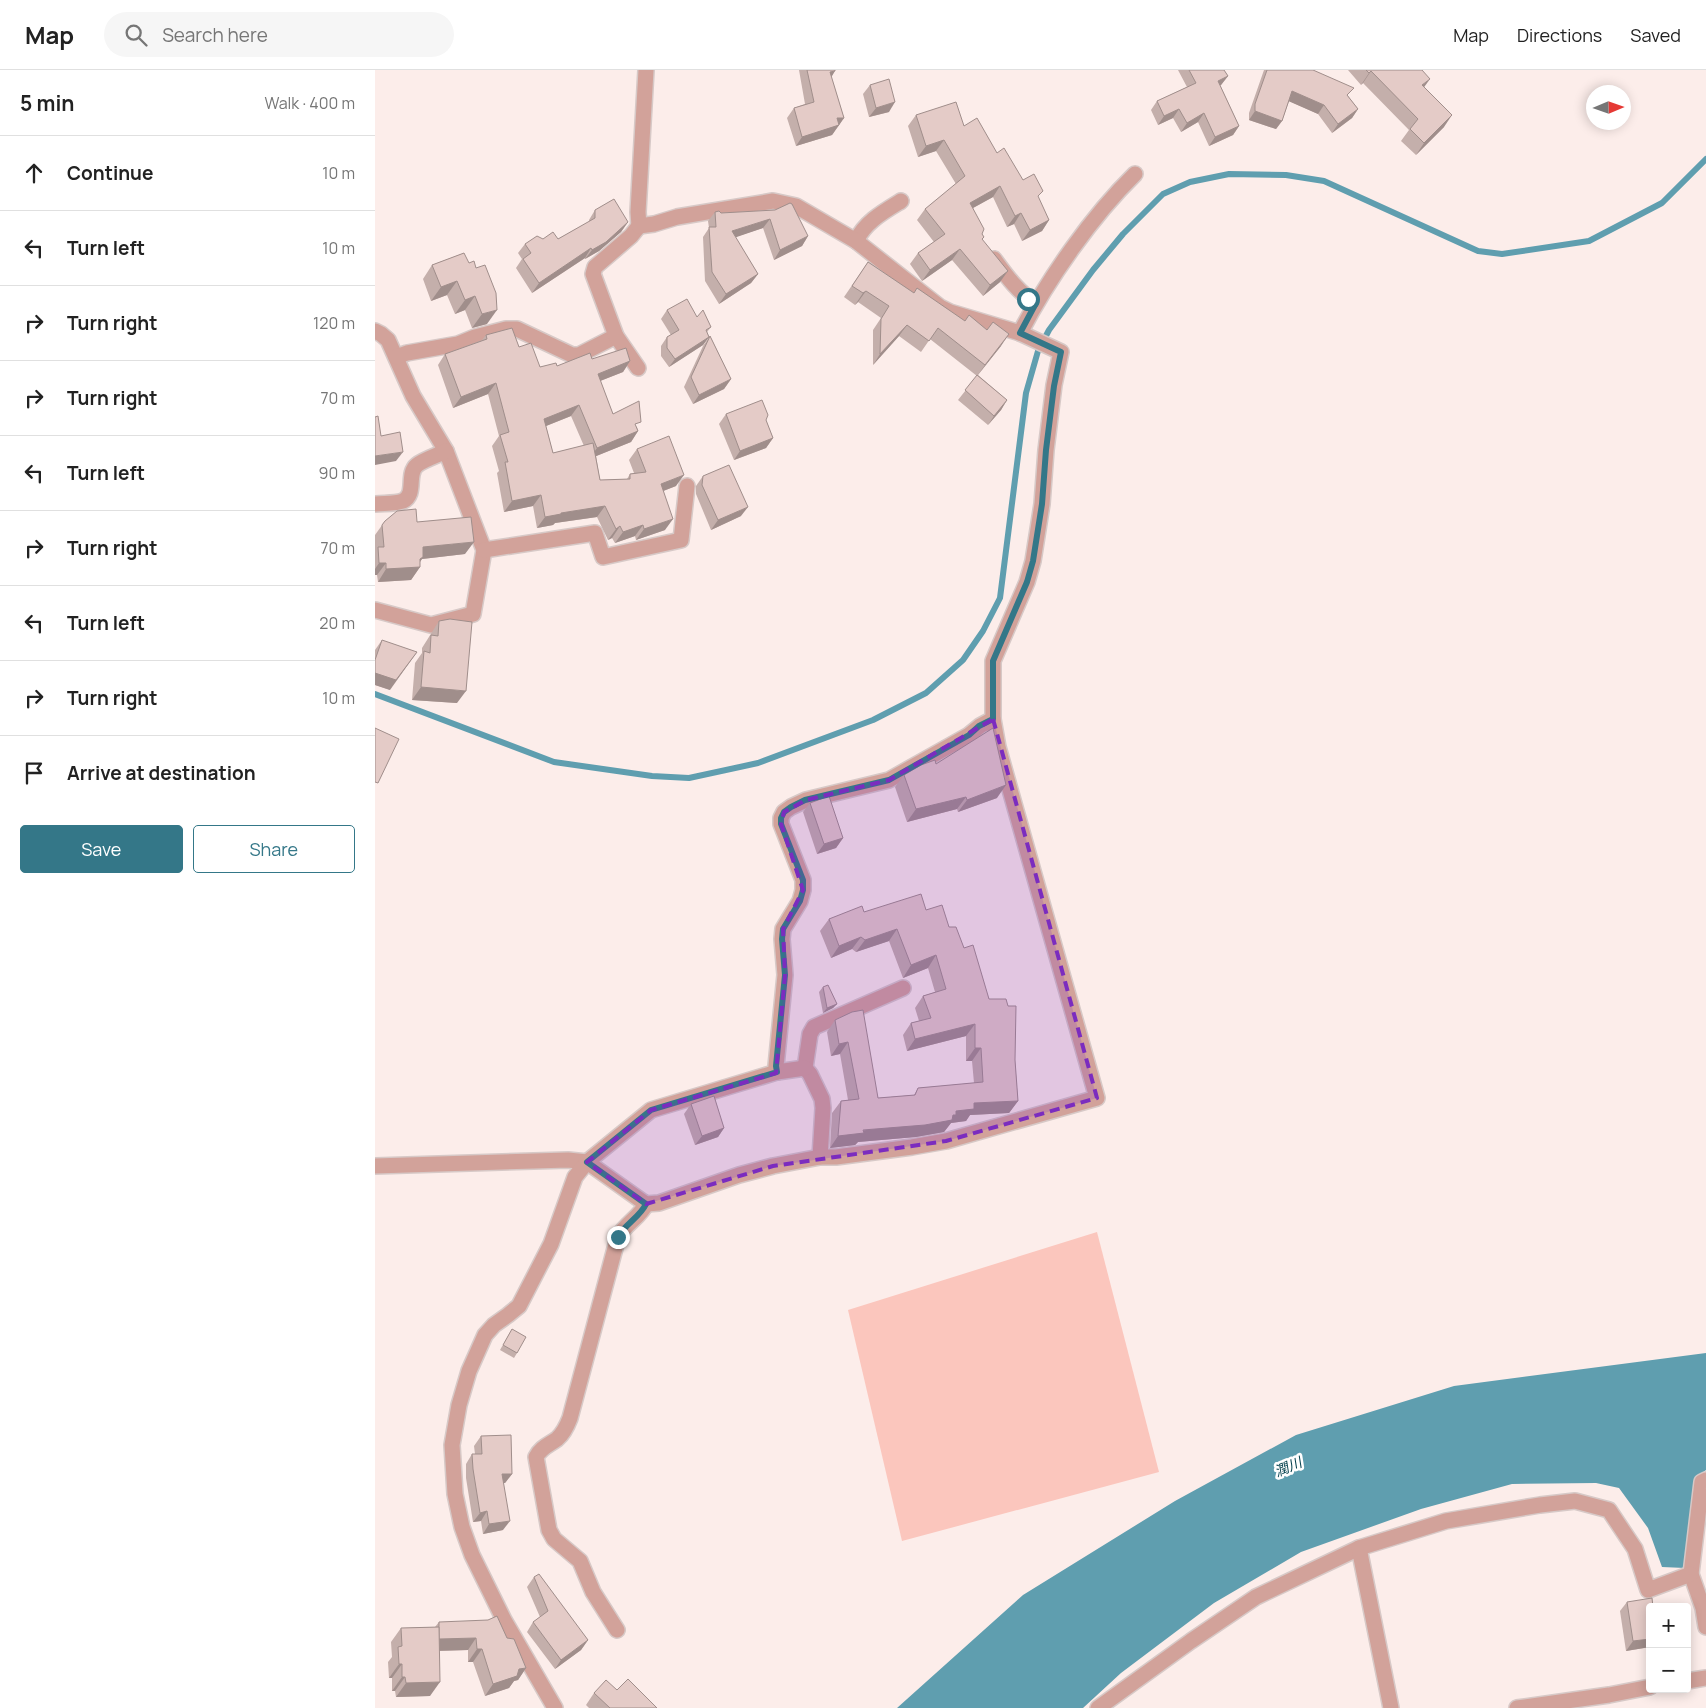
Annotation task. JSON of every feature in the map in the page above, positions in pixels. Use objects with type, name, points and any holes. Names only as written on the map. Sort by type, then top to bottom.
[{"type":"street","points":[[639,226],[637,212],[647,70]]},
{"type":"street","points":[[1025,336],[1036,303],[1075,246],[1116,193],[1135,174]]},
{"type":"street","points":[[375,1166],[569,1160],[587,1162],[646,1204],[659,1203],[739,1175],[773,1166],[820,1157],[837,1157],[893,1150],[946,1141],[1097,1098],[998,747],[993,719],[993,661],[1027,582],[1033,561],[1042,504],[1054,386],[1061,352],[1025,336],[950,312],[940,307],[856,240],[796,206],[773,200],[677,217],[654,224],[639,226],[631,236],[595,267],[593,274],[616,336],[638,368]]},
{"type":"street","points":[[856,240],[861,230],[879,214],[901,201]]},
{"type":"street","points":[[989,251],[1002,270],[1028,299],[1036,303]]},
{"type":"street","points":[[396,357],[407,353],[458,344],[475,337],[506,329],[517,330],[572,355],[579,355],[616,336]]},
{"type":"street","points":[[375,331],[388,340],[413,396],[446,451],[484,550],[473,614],[431,625],[375,610]]},
{"type":"street","points":[[375,504],[401,502],[407,498],[410,493],[411,475],[416,465],[446,451]]},
{"type":"street","points":[[484,550],[595,532],[603,557],[681,540],[687,486]]},
{"type":"street","points":[[777,1072],[785,975],[783,929],[800,901],[803,890],[803,880],[781,824],[784,812],[805,800],[889,780],[969,735],[979,726],[993,719]]},
{"type":"street","points":[[820,1157],[822,1100],[810,1074],[805,1068],[810,1034],[815,1027],[903,988]]},
{"type":"street","points":[[551,1707],[504,1620],[472,1555],[462,1527],[455,1494],[452,1445],[459,1405],[469,1371],[485,1335],[519,1306],[551,1244],[575,1177],[587,1162],[651,1110],[777,1072],[805,1068]]},
{"type":"street","points":[[617,1630],[593,1592],[580,1561],[554,1539],[549,1530],[536,1457],[539,1450],[557,1439],[565,1430],[570,1418],[618,1237],[623,1228],[644,1209],[646,1204]]},
{"type":"street","points":[[1706,1480],[1702,1482],[1691,1574],[1703,1608],[1706,1627]]},
{"type":"street","points":[[1098,1708],[1256,1596],[1359,1548],[1446,1521],[1575,1501],[1609,1510],[1635,1549],[1648,1590],[1691,1574]]},
{"type":"street","points":[[1359,1548],[1391,1708]]},
{"type":"street","points":[[1691,1680],[1706,1678]]},
{"type":"street","points":[[1517,1708],[1646,1689]]},
{"type":"highlighted area","points":[[993,719],[1097,1098],[946,1141],[773,1166],[646,1204],[587,1162],[651,1110],[776,1073],[785,975],[783,929],[803,890],[781,824],[784,812],[806,800],[889,780]]},
{"type":"shaded area","points":[[1097,1232],[1159,1472],[902,1541],[848,1310]]},
{"type":"water","name":"潤川","points":[[1706,1353],[1706,1470],[1697,1477],[1685,1568],[1662,1567],[1648,1528],[1619,1488],[1596,1483],[1512,1484],[1421,1509],[1301,1552],[1214,1603],[1121,1673],[1083,1708],[897,1708],[1023,1595],[1175,1501],[1296,1435],[1454,1386]]},
{"type":"building","points":[[807,70],[835,70],[830,72],[844,118],[837,118],[839,125],[802,137],[794,108],[814,102]]},
{"type":"building","points":[[1189,70],[1224,70],[1228,76],[1218,81],[1239,126],[1215,137],[1204,113],[1187,123],[1179,109],[1164,116],[1157,101],[1196,83]]},
{"type":"building","points":[[1267,70],[1313,70],[1354,88],[1347,95],[1358,109],[1338,124],[1324,105],[1292,91],[1282,121],[1255,111],[1255,104]]},
{"type":"building","points":[[1366,70],[1422,70],[1430,79],[1422,85],[1452,115],[1424,143],[1410,129],[1418,119],[1371,71],[1369,73]]},
{"type":"building","points":[[889,79],[895,102],[876,108],[870,85]]},
{"type":"building","points":[[956,102],[964,126],[977,118],[997,153],[1004,148],[1023,180],[1034,174],[1043,191],[1038,196],[1049,220],[1030,230],[1021,213],[1015,216],[1000,186],[970,203],[984,229],[982,234],[984,237],[982,239],[1008,271],[990,285],[960,249],[930,270],[918,253],[945,234],[925,209],[965,176],[944,140],[926,146],[916,115]]},
{"type":"building","points":[[614,199],[628,222],[606,242],[592,250],[591,248],[539,283],[523,259],[531,253],[525,244],[537,236],[543,239],[553,232],[558,239],[595,218],[595,210]]},
{"type":"building","points":[[790,203],[808,236],[780,250],[770,219],[732,231],[758,274],[726,294],[712,272],[709,227],[716,227],[715,212],[775,210]]},
{"type":"building","points":[[464,253],[469,263],[474,261],[476,268],[485,265],[496,293],[497,310],[482,314],[475,296],[465,300],[457,281],[441,287],[432,265]]},
{"type":"building","points":[[868,262],[914,293],[917,288],[965,321],[969,315],[987,330],[993,322],[1009,334],[985,365],[938,328],[929,341],[907,325],[880,354],[881,319],[889,306],[866,291],[863,293],[852,286]]},
{"type":"building","points":[[687,299],[697,317],[703,310],[711,327],[706,330],[709,337],[675,359],[667,348],[667,337],[679,330],[667,310]]},
{"type":"building","points":[[512,328],[519,347],[531,343],[540,367],[556,363],[557,366],[590,353],[592,359],[626,348],[630,361],[598,374],[613,414],[639,401],[641,422],[635,424],[638,431],[597,448],[579,405],[544,419],[553,453],[593,443],[600,480],[630,479],[630,474],[646,472],[637,449],[669,436],[684,475],[661,484],[673,519],[644,529],[643,525],[623,532],[620,526],[616,529],[605,506],[545,517],[541,495],[512,501],[505,462],[508,462],[500,435],[509,432],[496,383],[461,397],[445,354],[487,339],[486,335]]},
{"type":"building","points":[[710,336],[731,379],[699,395],[691,377]]},
{"type":"building","points":[[977,375],[1007,400],[994,416],[965,390]]},
{"type":"building","points":[[762,400],[768,415],[766,420],[773,438],[740,451],[726,414]]},
{"type":"building","points":[[378,416],[381,436],[400,432],[403,452],[375,456],[375,417]]},
{"type":"building","points":[[729,465],[748,507],[718,520],[702,485],[703,476]]},
{"type":"building","points":[[416,509],[417,522],[471,517],[474,542],[423,547],[420,567],[386,569],[386,563],[379,563],[378,547],[384,547],[382,525],[397,511]]},
{"type":"building","points":[[450,619],[472,622],[466,691],[421,687],[424,651],[430,653],[431,635],[438,636],[439,621]]},
{"type":"building","points":[[382,640],[417,652],[396,680],[375,673],[375,660]]},
{"type":"building","points":[[375,728],[399,739],[378,783],[375,782]]},
{"type":"building","points":[[993,728],[1006,785],[967,800],[966,797],[916,809],[904,775],[921,765],[935,760],[936,764]]},
{"type":"building","points":[[829,796],[843,838],[824,844],[810,803]]},
{"type":"building","points":[[921,894],[926,910],[942,905],[949,927],[956,927],[964,948],[973,945],[989,999],[1006,999],[1008,1006],[1016,1006],[1015,1060],[1018,1101],[974,1103],[974,1109],[956,1111],[956,1115],[953,1115],[952,1120],[925,1125],[863,1130],[864,1133],[838,1136],[841,1101],[859,1099],[848,1042],[839,1044],[835,1020],[852,1012],[863,1010],[878,1098],[915,1095],[918,1088],[983,1082],[981,1048],[975,1048],[975,1024],[915,1039],[911,1023],[931,1018],[923,996],[946,989],[936,955],[911,965],[897,929],[865,940],[861,937],[839,946],[829,919],[862,906],[864,912]]},
{"type":"building","points":[[828,985],[837,1004],[827,1008],[823,987]]},
{"type":"building","points":[[714,1096],[724,1128],[702,1136],[691,1104]]},
{"type":"building","points":[[512,1329],[526,1337],[517,1353],[503,1345]]},
{"type":"building","points":[[511,1435],[512,1474],[502,1474],[510,1521],[489,1524],[487,1511],[480,1513],[472,1454],[482,1454],[481,1436]]},
{"type":"building","points":[[539,1574],[588,1640],[561,1660],[533,1622],[548,1611],[534,1577]]},
{"type":"building","points":[[1652,1598],[1653,1603],[1646,1603],[1646,1639],[1633,1641],[1627,1602]]},
{"type":"building","points":[[497,1616],[507,1638],[514,1639],[526,1668],[519,1669],[517,1676],[493,1684],[482,1649],[477,1649],[476,1638],[439,1639],[439,1622],[488,1620]]},
{"type":"building","points":[[439,1627],[440,1682],[406,1683],[405,1677],[402,1677],[402,1664],[399,1664],[398,1647],[402,1646],[401,1628]]},
{"type":"building","points":[[628,1679],[657,1708],[610,1708],[594,1693],[606,1680],[617,1690]]},
{"type":"waterway","points":[[375,694],[554,762],[652,776],[689,778],[758,763],[873,720],[926,693],[963,660],[983,631],[1000,598],[1026,393],[1038,351],[1049,330],[1093,270],[1123,234],[1163,194],[1190,182],[1229,174],[1286,175],[1324,181],[1478,251],[1502,254],[1589,241],[1662,203],[1706,159]]},
{"type":"route","points":[[618,1237],[623,1228],[644,1209],[646,1204],[640,1202],[587,1162],[651,1110],[777,1072],[785,975],[783,929],[800,901],[803,890],[803,880],[781,824],[784,812],[805,800],[889,780],[969,735],[979,726],[993,719],[993,661],[1027,582],[1033,561],[1042,504],[1054,386],[1061,352],[1020,333],[1036,303],[1028,299]]}]
